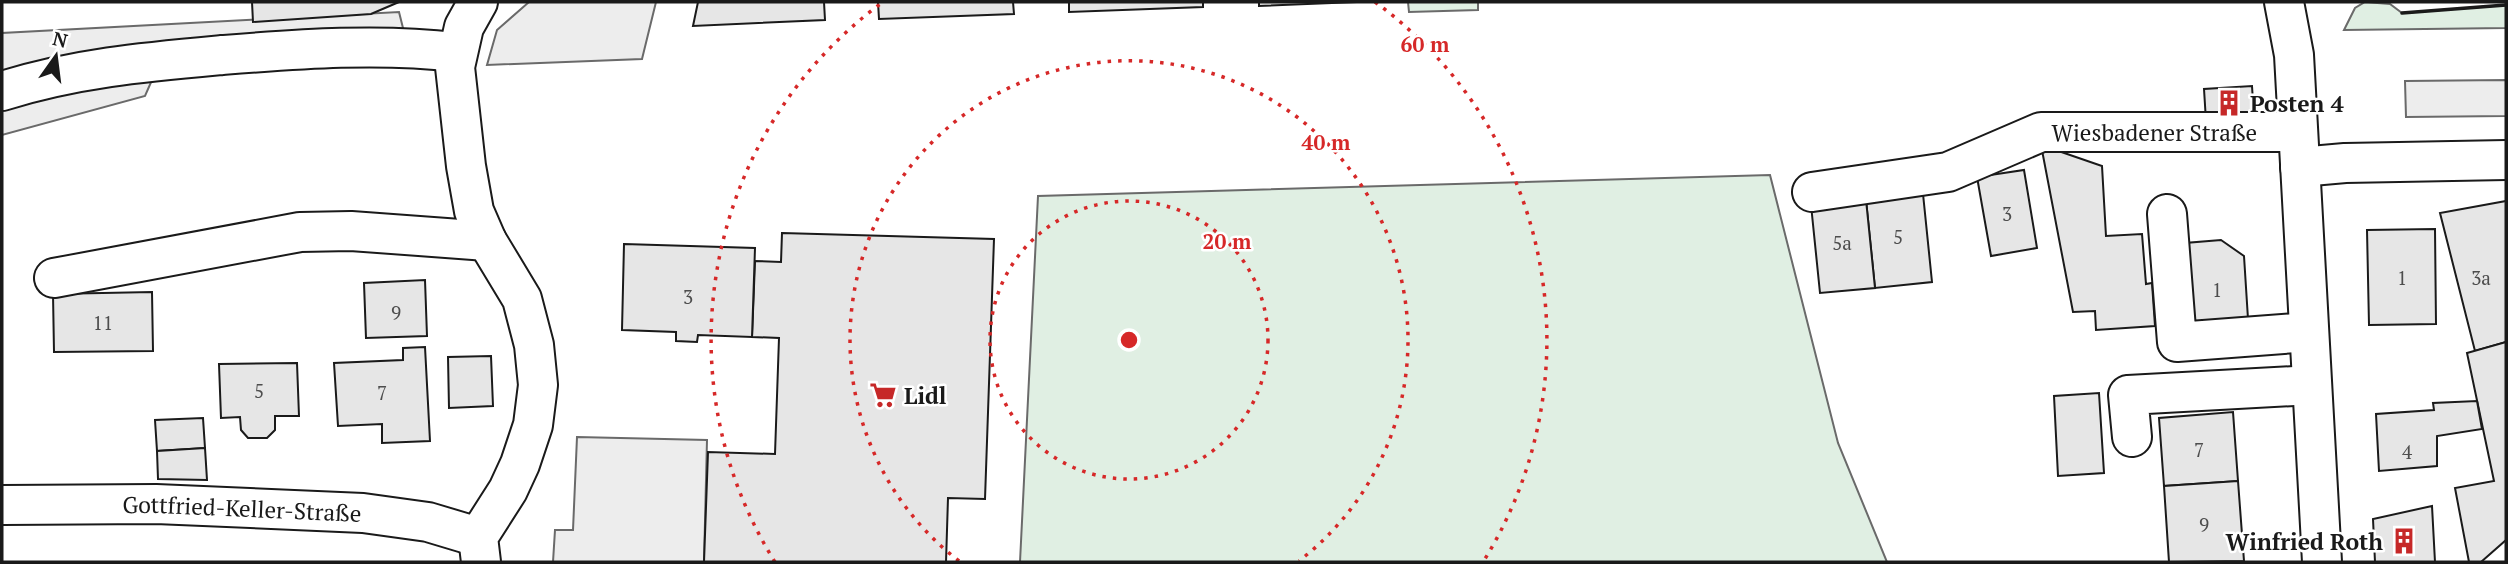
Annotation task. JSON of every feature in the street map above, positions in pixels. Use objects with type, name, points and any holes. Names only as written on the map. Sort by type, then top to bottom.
[{"type":"street","name":"Gottfried-Keller-Straße","points":[[2,505],[156,504],[363,513],[428,522],[479,550],[516,472],[537,405],[534,345],[522,299],[487,242],[474,211],[466,166],[457,101],[456,52],[467,19],[478,2]]},
{"type":"street","points":[[2284,2],[2293,50],[2322,562]]},
{"type":"street","points":[[2293,50],[2311,2]]},
{"type":"street","points":[[2,91],[48,77],[105,65],[269,51],[386,46],[456,52]]},
{"type":"street","name":"Wiesbadener Straße","points":[[1812,192],[1948,172],[2041,132],[2298,150],[2345,163],[2506,160]]},
{"type":"street","points":[[2166,214],[2177,342],[2309,332]]},
{"type":"street","points":[[54,278],[300,232],[351,231],[487,242]]},
{"type":"street","points":[[2132,437],[2128,395],[2312,385]]},
{"type":"green space","points":[[1408,2],[1478,2],[1478,10],[1409,12]]},
{"type":"green space","points":[[2365,2],[2390,4],[2402,13],[2506,5],[2506,28],[2344,30],[2355,8]]},
{"type":"green space","points":[[1770,175],[1838,443],[1887,562],[1020,562],[1038,196]]},
{"type":"shaded area","points":[[529,2],[656,2],[642,59],[487,65],[497,30]]},
{"type":"shaded area","points":[[399,12],[408,48],[251,58],[239,73],[152,80],[145,96],[2,135],[2,33]]},
{"type":"shaded area","points":[[2506,80],[2506,116],[2406,117],[2405,81]]},
{"type":"shaded area","points":[[577,437],[707,440],[704,562],[553,562],[555,530],[573,530]]},
{"type":"building","points":[[252,2],[399,2],[371,14],[253,22]]},
{"type":"building","points":[[698,2],[824,2],[825,20],[693,26]]},
{"type":"building","points":[[878,2],[1013,2],[1014,14],[879,19]]},
{"type":"building","points":[[1069,2],[1203,2],[1203,7],[1069,12]]},
{"type":"building","points":[[1259,2],[1357,2],[1259,6]]},
{"type":"building","name":"Posten 4","points":[[2252,86],[2254,117],[2206,121],[2204,89]]},
{"type":"building","points":[[2041,145],[2102,166],[2106,236],[2142,234],[2146,284],[2152,283],[2155,326],[2096,330],[2095,311],[2073,312]]},
{"type":"building","points":[[2024,170],[2037,248],[1991,256],[1977,177]]},
{"type":"building","points":[[1922,184],[1932,282],[1875,288],[1865,190]]},
{"type":"building","points":[[1865,190],[1875,288],[1820,293],[1810,195]]},
{"type":"building","points":[[2506,201],[2506,342],[2475,351],[2440,213]]},
{"type":"building","points":[[2435,229],[2436,324],[2369,325],[2367,230]]},
{"type":"building","name":"Lidl","points":[[782,233],[994,239],[985,499],[948,498],[946,562],[704,562],[708,452],[775,454],[779,338],[752,337],[755,261],[781,262]]},
{"type":"building","points":[[2221,240],[2244,256],[2248,319],[2190,323],[2185,243]]},
{"type":"building","points":[[624,244],[755,248],[752,337],[698,335],[697,342],[676,341],[676,332],[622,330]]},
{"type":"building","points":[[425,280],[427,336],[366,338],[364,283]]},
{"type":"building","points":[[152,292],[153,351],[54,352],[53,294]]},
{"type":"building","points":[[2506,342],[2506,540],[2481,562],[2469,562],[2455,488],[2494,481],[2467,353]]},
{"type":"building","points":[[425,347],[430,441],[382,443],[382,424],[338,426],[334,363],[403,360],[403,348]]},
{"type":"building","points":[[491,356],[493,406],[449,408],[448,357]]},
{"type":"building","points":[[297,363],[299,416],[275,416],[275,430],[267,438],[248,438],[241,430],[240,417],[221,418],[219,364]]},
{"type":"building","points":[[2099,393],[2104,473],[2058,476],[2054,396]]},
{"type":"building","points":[[2477,401],[2482,429],[2437,436],[2437,466],[2379,471],[2376,414],[2434,410],[2433,403]]},
{"type":"building","points":[[2233,412],[2238,481],[2164,486],[2159,418]]},
{"type":"building","points":[[203,418],[205,448],[157,451],[155,420]]},
{"type":"building","points":[[205,448],[207,480],[158,479],[157,451]]},
{"type":"building","points":[[2238,481],[2244,561],[2169,562],[2164,486]]},
{"type":"building","name":"Winfried Roth","points":[[2432,506],[2435,562],[2375,562],[2373,519]]},
{"type":"wall","points":[[2402,13],[2506,5]]},
{"type":"place","name":"Posten 4","points":[[2229,103]]},
{"type":"place","name":"Lidl","points":[[883,395]]},
{"type":"place","name":"Winfried Roth","points":[[2404,541]]}]
